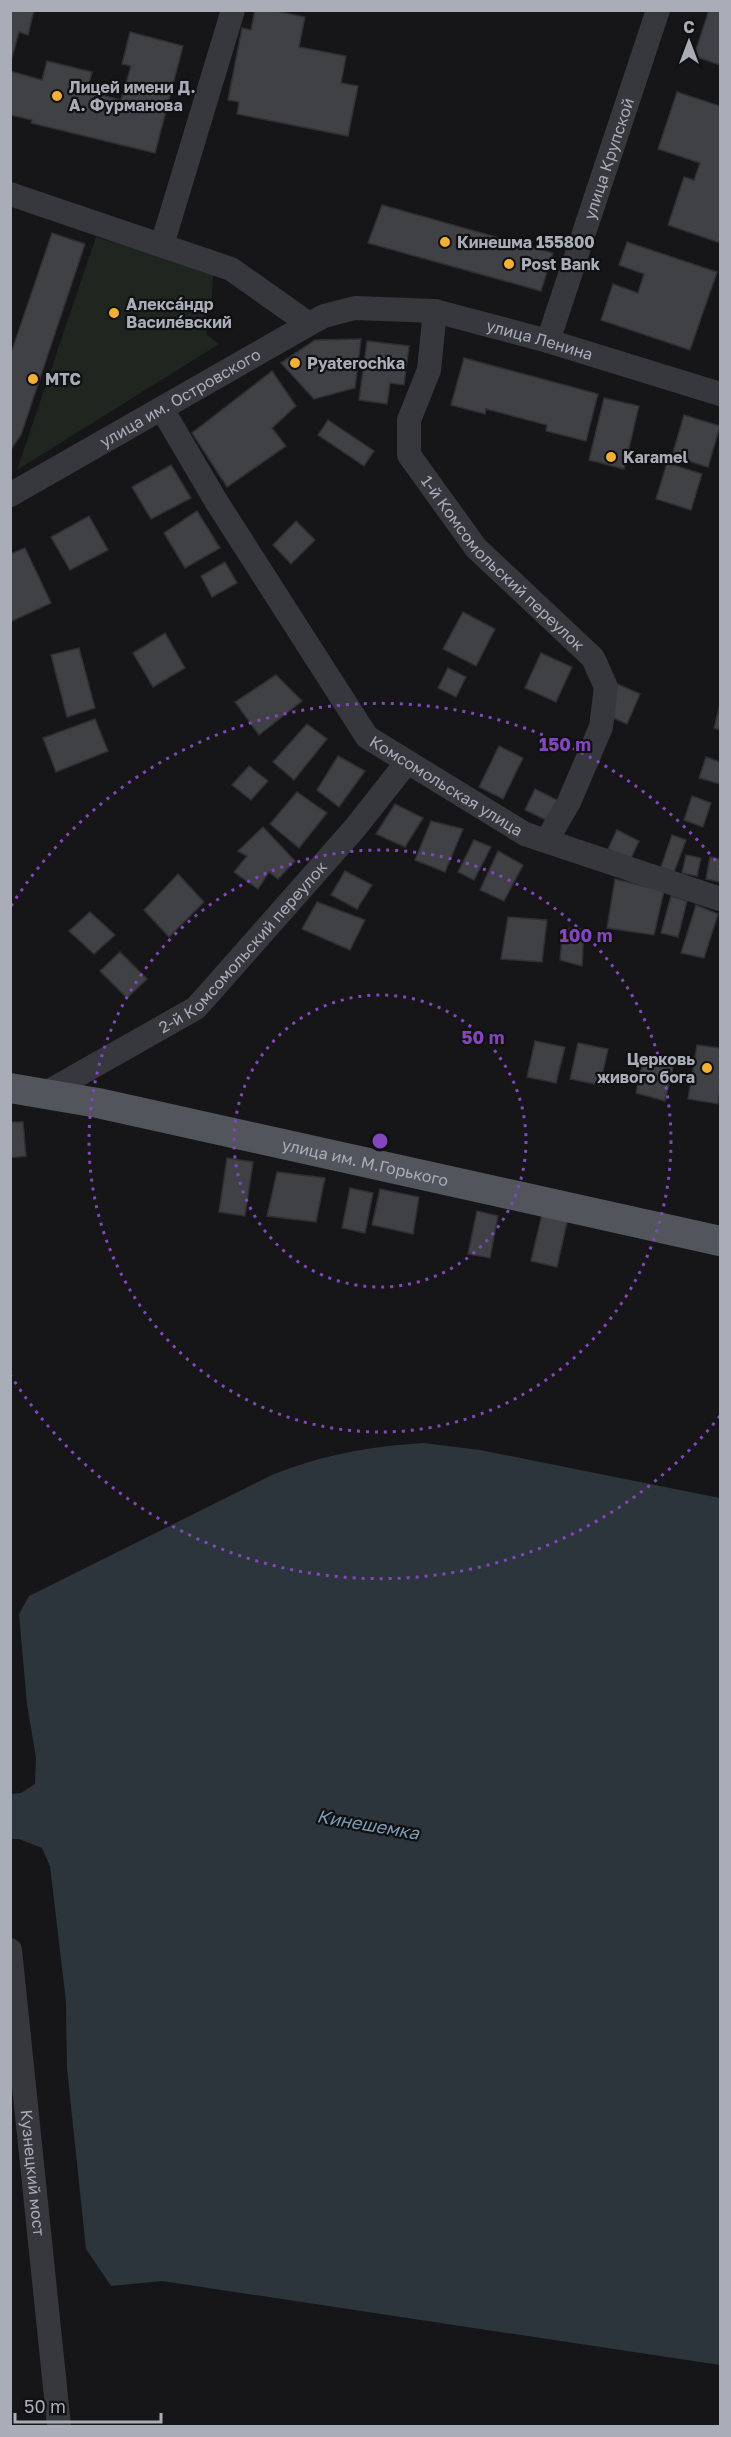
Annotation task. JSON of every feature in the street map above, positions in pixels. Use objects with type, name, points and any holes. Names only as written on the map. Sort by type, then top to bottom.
[{"type":"main road","name":"улица им. М.Горького","points":[[11,1089],[46,1093],[720,1240]]},
{"type":"street","points":[[162,245],[233,10]]},
{"type":"street","name":"улица Крупской","points":[[548,341],[658,10]]},
{"type":"street","points":[[10,194],[231,269],[309,324]]},
{"type":"street","name":"улица Ленина","points":[[356,308],[435,311],[548,341],[720,394]]},
{"type":"street","name":"улица им. Островского","points":[[10,495],[309,324],[324,316],[356,308]]},
{"type":"street","name":"1-й Комсомольский переулок","points":[[435,311],[429,370],[409,420],[409,455],[476,548],[593,658],[606,687],[601,727],[569,802],[547,840]]},
{"type":"street","name":"Комсомольская улица","points":[[162,409],[216,501],[366,736],[525,834],[720,899]]},
{"type":"street","name":"2-й Комсомольский переулок","points":[[46,1093],[196,1008],[355,828],[406,762]]},
{"type":"street","name":"Кузнецкий мост","points":[[10,1950],[47,2289],[59,2427]]},
{"type":"shaded area","points":[[96,237],[213,271],[212,298],[205,301],[207,335],[219,344],[17,470]]},
{"type":"water","name":"Кинешемка","points":[[424,1443],[480,1450],[720,1498],[720,2365],[162,2281],[111,2286],[86,2249],[67,2068],[66,2002],[50,1866],[42,1848],[19,1839],[11,1839],[11,1794],[21,1793],[35,1784],[36,1758],[27,1704],[19,1614],[29,1596],[272,1475],[309,1462],[347,1453],[385,1446]]},
{"type":"building","points":[[10,10],[34,10],[28,35],[19,32],[10,65]]},
{"type":"building","points":[[255,10],[272,10],[305,17],[299,47],[346,56],[341,83],[358,86],[348,136],[237,114],[239,102],[228,100],[242,28],[251,30]]},
{"type":"building","points":[[709,10],[720,10],[720,65],[694,56]]},
{"type":"building","name":"Лицей имени Д. А. Фурманова","points":[[130,32],[183,46],[155,153],[31,123],[32,120],[10,115],[10,71],[42,80],[47,61],[92,72],[87,91],[121,100],[131,66],[122,64]]},
{"type":"building","points":[[677,92],[720,106],[720,243],[668,225],[684,177],[694,180],[700,163],[658,149]]},
{"type":"building","points":[[382,205],[553,253],[541,291],[368,243]]},
{"type":"building","points":[[52,233],[85,244],[21,435],[10,451],[10,356]]},
{"type":"building","points":[[627,242],[717,272],[690,350],[601,320],[613,284],[638,293],[644,274],[619,265]]},
{"type":"building","points":[[361,339],[355,388],[314,399],[281,363],[315,340]]},
{"type":"building","points":[[367,341],[409,346],[404,385],[390,383],[387,404],[359,400]]},
{"type":"building","points":[[464,358],[598,394],[586,441],[546,431],[547,425],[486,409],[485,414],[451,405]]},
{"type":"building","points":[[272,371],[296,406],[272,428],[286,446],[227,487],[192,433]]},
{"type":"building","points":[[604,398],[639,406],[624,469],[589,460]]},
{"type":"building","points":[[684,415],[720,426],[708,467],[672,456]]},
{"type":"building","points":[[328,420],[374,451],[364,466],[318,435]]},
{"type":"building","points":[[667,463],[702,474],[691,510],[656,499]]},
{"type":"building","points":[[171,465],[191,498],[151,519],[132,487]]},
{"type":"building","points":[[197,511],[220,548],[185,568],[164,533]]},
{"type":"building","points":[[89,516],[108,550],[70,570],[51,537]]},
{"type":"building","points":[[296,521],[315,540],[291,564],[273,545]]},
{"type":"building","points":[[25,548],[51,603],[10,622],[10,554]]},
{"type":"building","points":[[225,562],[237,583],[212,597],[201,576]]},
{"type":"building","points":[[463,612],[495,629],[476,666],[443,649]]},
{"type":"building","points":[[165,633],[185,668],[153,687],[133,653]]},
{"type":"building","points":[[79,648],[95,708],[67,717],[51,655]]},
{"type":"building","points":[[541,653],[572,667],[556,702],[525,688]]},
{"type":"building","points":[[448,668],[466,677],[456,697],[438,688]]},
{"type":"building","points":[[276,675],[302,701],[259,735],[235,702]]},
{"type":"building","points":[[606,679],[640,694],[627,724],[593,709]]},
{"type":"building","points":[[720,704],[720,730],[714,728]]},
{"type":"building","points":[[95,719],[108,751],[56,772],[43,738]]},
{"type":"building","points":[[307,724],[327,739],[294,780],[273,762]]},
{"type":"building","points":[[499,746],[523,758],[503,799],[479,787]]},
{"type":"building","points":[[338,756],[365,771],[339,807],[317,790]]},
{"type":"building","points":[[706,757],[720,762],[720,784],[699,778]]},
{"type":"building","points":[[249,766],[268,781],[251,800],[232,785]]},
{"type":"building","points":[[535,789],[573,808],[563,828],[525,810]]},
{"type":"building","points":[[297,792],[327,813],[299,848],[270,824]]},
{"type":"building","points":[[692,796],[711,803],[703,827],[684,820]]},
{"type":"building","points":[[395,804],[423,818],[405,847],[376,834]]},
{"type":"building","points":[[431,821],[463,829],[445,872],[415,860]]},
{"type":"building","points":[[263,827],[295,861],[278,879],[269,872],[258,889],[234,872],[247,856],[238,851]]},
{"type":"building","points":[[617,830],[639,841],[630,860],[608,849]]},
{"type":"building","points":[[672,835],[686,840],[674,872],[661,867]]},
{"type":"building","points":[[474,840],[491,847],[474,880],[458,872]]},
{"type":"building","points":[[498,851],[523,865],[504,901],[480,890]]},
{"type":"building","points":[[686,855],[701,858],[697,876],[682,873]]},
{"type":"building","points":[[710,857],[720,859],[720,882],[706,879]]},
{"type":"building","points":[[345,871],[372,885],[357,909],[331,895]]},
{"type":"building","points":[[178,874],[204,902],[169,937],[144,910]]},
{"type":"building","points":[[615,879],[664,891],[654,935],[607,928]]},
{"type":"building","points":[[671,896],[687,901],[678,937],[661,933]]},
{"type":"building","points":[[317,902],[365,920],[350,950],[302,929]]},
{"type":"building","points":[[696,905],[718,914],[704,958],[681,953]]},
{"type":"building","points":[[90,912],[115,935],[94,954],[69,931]]},
{"type":"building","points":[[508,917],[547,920],[542,962],[501,959]]},
{"type":"building","points":[[563,928],[584,929],[582,966],[560,960]]},
{"type":"building","points":[[120,952],[147,979],[127,998],[100,971]]},
{"type":"building","points":[[535,1041],[565,1047],[556,1083],[527,1077]]},
{"type":"building","points":[[578,1043],[608,1049],[600,1085],[570,1079]]},
{"type":"building","name":"Церковь живого бога","points":[[697,1045],[720,1048],[718,1104],[688,1099]]},
{"type":"building","points":[[644,1057],[674,1063],[665,1101],[636,1093]]},
{"type":"building","points":[[10,1122],[23,1122],[26,1156],[10,1158]]},
{"type":"building","points":[[227,1158],[253,1162],[245,1216],[219,1212]]},
{"type":"building","points":[[277,1172],[325,1178],[316,1222],[267,1216]]},
{"type":"building","points":[[350,1188],[373,1193],[365,1233],[342,1228]]},
{"type":"building","points":[[380,1189],[419,1197],[413,1234],[372,1225]]},
{"type":"building","points":[[477,1211],[498,1216],[490,1258],[468,1254]]},
{"type":"building","points":[[542,1214],[568,1218],[557,1267],[531,1261]]},
{"type":"place","name":"Лицей имени Д. А. Фурманова","points":[[57,96]]},
{"type":"place","name":"Кинешма 155800","points":[[445,242]]},
{"type":"place","name":"Post Bank","points":[[509,264]]},
{"type":"place","name":"Алекса́ндр Василе́вский","points":[[114,313]]},
{"type":"place","name":"Pyaterochka","points":[[295,363]]},
{"type":"place","name":"МТС","points":[[33,379]]},
{"type":"place","name":"Karamel","points":[[611,457]]},
{"type":"place","name":"Церковь живого бога","points":[[707,1068]]}]
